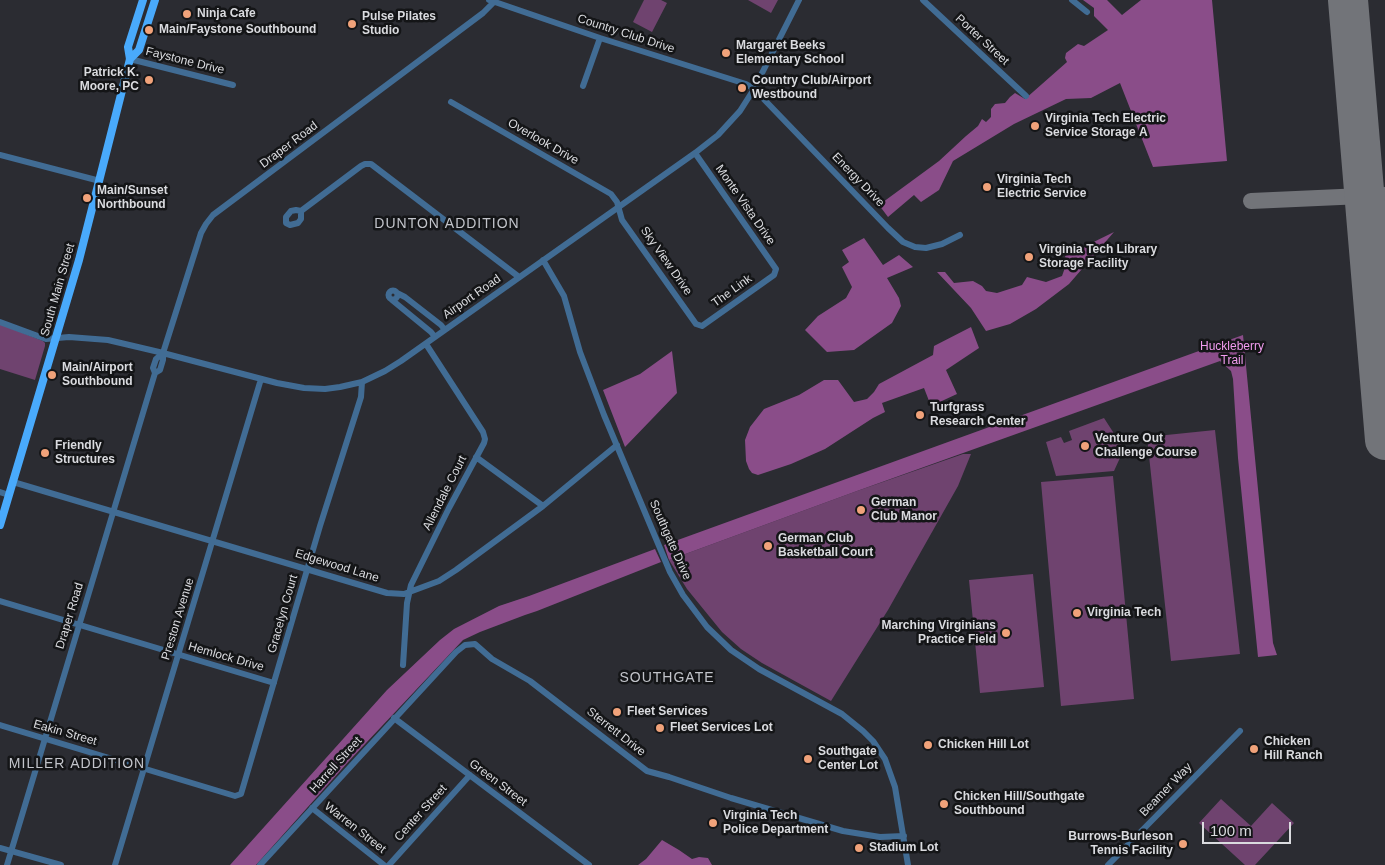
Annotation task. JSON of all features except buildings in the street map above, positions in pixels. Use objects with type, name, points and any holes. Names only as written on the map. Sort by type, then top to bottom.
[{"type":"main road","name":"South Main Street","points":[[0,525],[79,260],[130,60],[128,47],[143,0]]},
{"type":"main road","name":"South Main Street","points":[[130,60],[139,50],[155,0]]},
{"type":"street","name":"Airport Road","points":[[0,322],[46,339],[69,337],[108,340],[295,387],[313,389],[340,387],[362,382],[385,371],[426,344],[718,135],[731,122],[754,89],[799,0]]},
{"type":"street","name":"Porter Street","points":[[923,0],[1026,96]]},
{"type":"street","points":[[1072,0],[1087,12]]},
{"type":"street","name":"Country Club Drive","points":[[492,1],[600,38],[746,84],[754,89]]},
{"type":"street","name":"Draper Road","points":[[7,865],[155,373],[153,368],[156,359],[163,353],[201,233],[206,224],[213,215],[483,13],[492,1]]},
{"type":"street","points":[[583,86],[600,38]]},
{"type":"street","name":"Faystone Drive","points":[[130,60],[233,85]]},
{"type":"street","name":"Energy Drive","points":[[754,89],[891,232],[903,242],[912,246],[926,248],[942,244],[960,234]]},
{"type":"street","name":"Overlook Drive","points":[[450,102],[611,194],[618,207]]},
{"type":"street","name":"Monte Vista Drive","points":[[695,153],[774,266],[775,271]]},
{"type":"street","points":[[0,155],[100,181]]},
{"type":"street","points":[[301,211],[361,166],[371,164],[520,277]]},
{"type":"street","name":"Sky View Drive","points":[[618,207],[622,220],[699,326]]},
{"type":"street","name":"Southgate Drive","points":[[543,260],[558,284],[567,304],[583,360],[617,446],[670,572],[683,595],[721,642],[743,659],[851,720],[873,741],[882,755],[895,787],[908,865]]},
{"type":"street","name":"The Link","points":[[699,326],[704,325],[774,275],[775,271]]},
{"type":"street","points":[[435,337],[389,298],[389,292],[394,290],[405,297],[445,330]]},
{"type":"street","name":"Allendale Court","points":[[403,665],[408,594],[411,585],[485,439],[483,432],[426,344]]},
{"type":"street","name":"Preston Avenue","points":[[115,865],[260,379]]},
{"type":"street","name":"Gracelyn Court","points":[[239,796],[242,792],[361,397],[362,382]]},
{"type":"street","name":"Edgewood Lane","points":[[13,482],[387,593],[408,594],[440,580],[456,570],[543,506],[617,446]]},
{"type":"street","points":[[476,457],[543,506]]},
{"type":"street","points":[[0,492],[9,495]]},
{"type":"street","name":"Hemlock Drive","points":[[0,601],[274,683]]},
{"type":"street","name":"Sterrett Drive","points":[[430,680],[456,652],[465,645],[475,644],[492,659],[530,680],[647,771],[843,831],[880,837],[904,836]]},
{"type":"street","name":"Harrell Street","points":[[260,865],[430,680]]},
{"type":"street","name":"Green Street","points":[[394,718],[589,865]]},
{"type":"street","name":"Eakin Street","points":[[0,725],[239,796]]},
{"type":"street","name":"Beamer Way","points":[[1108,865],[1240,731]]},
{"type":"street","name":"Center Street","points":[[389,865],[470,775]]},
{"type":"street","name":"Warren Street","points":[[312,808],[384,865]]},
{"type":"street","points":[[0,848],[61,865]]},
{"type":"shaded area","points":[[644,0],[661,0],[667,3],[652,32],[633,22]]},
{"type":"shaded area","points":[[748,0],[778,0],[771,13]]},
{"type":"shaded area","points":[[0,324],[45,343],[35,380],[0,369]]},
{"type":"shaded area","name":"Venture Out Challenge Course","points":[[1104,418],[1124,449],[1114,471],[1056,476],[1046,442],[1061,437],[1064,443],[1072,440],[1069,431]]},
{"type":"shaded area","points":[[1215,430],[1240,654],[1171,661],[1147,437]]},
{"type":"shaded area","points":[[963,454],[971,454],[958,486],[888,610],[831,701],[762,663],[741,649],[722,632],[687,589],[669,560],[857,491]]},
{"type":"shaded area","points":[[1113,476],[1134,699],[1061,706],[1041,482]]},
{"type":"shaded area","name":"Marching Virginians Practice Field","points":[[1033,574],[1044,687],[980,693],[969,580]]},
{"type":"shaded area","points":[[1221,799],[1251,826],[1272,803],[1294,823],[1255,865],[1245,865],[1199,823]]},
{"type":"green space","points":[[1083,0],[1107,0],[1122,15],[1141,0],[1212,0],[1227,161],[1153,167],[1120,83],[1091,98],[1066,99],[1014,124],[953,161],[939,190],[921,202],[914,195],[888,217],[879,205],[939,161],[978,126],[982,119],[986,122],[991,117],[991,109],[995,104],[1005,103],[1015,93],[1025,99],[1067,62],[1065,58],[1066,53],[1078,44],[1084,46],[1108,30],[1094,16],[1094,8]]},
{"type":"green space","points":[[1114,232],[1069,284],[1036,309],[1010,324],[986,331],[971,308],[937,272],[945,272],[954,283],[973,281],[982,286],[986,291],[997,293],[1022,285],[1027,277],[1046,282],[1062,276],[1067,262],[1065,256]]},
{"type":"green space","points":[[864,238],[883,265],[899,255],[913,267],[887,278],[899,298],[901,306],[892,323],[854,350],[827,352],[805,330],[818,316],[846,298],[852,287],[842,267],[849,262],[842,250]]},
{"type":"green space","points":[[971,327],[979,348],[946,370],[957,394],[931,406],[924,388],[882,403],[885,412],[825,449],[791,464],[758,475],[752,473],[749,469],[746,461],[745,440],[750,427],[764,409],[799,395],[824,380],[838,380],[854,402],[867,399],[879,384],[933,355],[934,346]]},
{"type":"green space","name":"Huckleberry Trail","points":[[1243,335],[1273,643],[1277,655],[1258,657],[1238,458],[1233,379],[1231,371],[1220,361],[669,560],[664,545]]},
{"type":"green space","points":[[672,351],[677,393],[625,447],[603,390],[640,374]]},
{"type":"green space","points":[[655,549],[661,562],[463,640],[349,761],[256,865],[230,865],[387,690],[454,629],[499,606]]},
{"type":"green space","points":[[662,840],[692,859],[699,857],[708,858],[712,865],[638,865],[646,859]]},
{"type":"taxiway","points":[[1251,201],[1385,195]]},
{"type":"runway","points":[[1348,0],[1385,440]]},
{"type":"place","name":"Ninja Cafe","points":[[187,14]]},
{"type":"place","name":"Pulse Pilates Studio","points":[[352,24]]},
{"type":"place","name":"Main/Faystone Southbound","points":[[149,30]]},
{"type":"place","name":"Margaret Beeks Elementary School","points":[[726,53]]},
{"type":"place","name":"Patrick K. Moore, PC","points":[[149,80]]},
{"type":"place","name":"Country Club/Airport Westbound","points":[[742,88]]},
{"type":"place","name":"Virginia Tech Electric Service Storage A","points":[[1035,126]]},
{"type":"place","name":"Virginia Tech Electric Service","points":[[987,187]]},
{"type":"place","name":"Main/Sunset Northbound","points":[[87,198]]},
{"type":"place","name":"Virginia Tech Library Storage Facility","points":[[1029,257]]},
{"type":"place","name":"Main/Airport Southbound","points":[[52,375]]},
{"type":"place","name":"Turfgrass Research Center","points":[[920,415]]},
{"type":"place","name":"Venture Out Challenge Course","points":[[1085,446]]},
{"type":"place","name":"Friendly Structures","points":[[45,453]]},
{"type":"place","name":"German Club Manor","points":[[861,510]]},
{"type":"place","name":"German Club Basketball Court","points":[[768,546]]},
{"type":"place","name":"Virginia Tech","points":[[1077,613]]},
{"type":"place","name":"Marching Virginians Practice Field","points":[[1006,633]]},
{"type":"place","name":"Fleet Services","points":[[617,712]]},
{"type":"place","name":"Fleet Services Lot","points":[[660,728]]},
{"type":"place","name":"Chicken Hill Lot","points":[[928,745]]},
{"type":"place","name":"Chicken Hill Ranch","points":[[1254,749]]},
{"type":"place","name":"Southgate Center Lot","points":[[808,759]]},
{"type":"place","name":"Chicken Hill/Southgate Southbound","points":[[944,804]]},
{"type":"place","name":"Virginia Tech Police Department","points":[[713,823]]},
{"type":"place","name":"Burrows-Burleson Tennis Facility","points":[[1183,844]]},
{"type":"place","name":"Stadium Lot","points":[[859,848]]},
{"type":"district","name":"DUNTON ADDITION","points":[[447,224]]},
{"type":"district","name":"SOUTHGATE","points":[[667,678]]},
{"type":"district","name":"MILLER ADDITION","points":[[77,764]]}]
